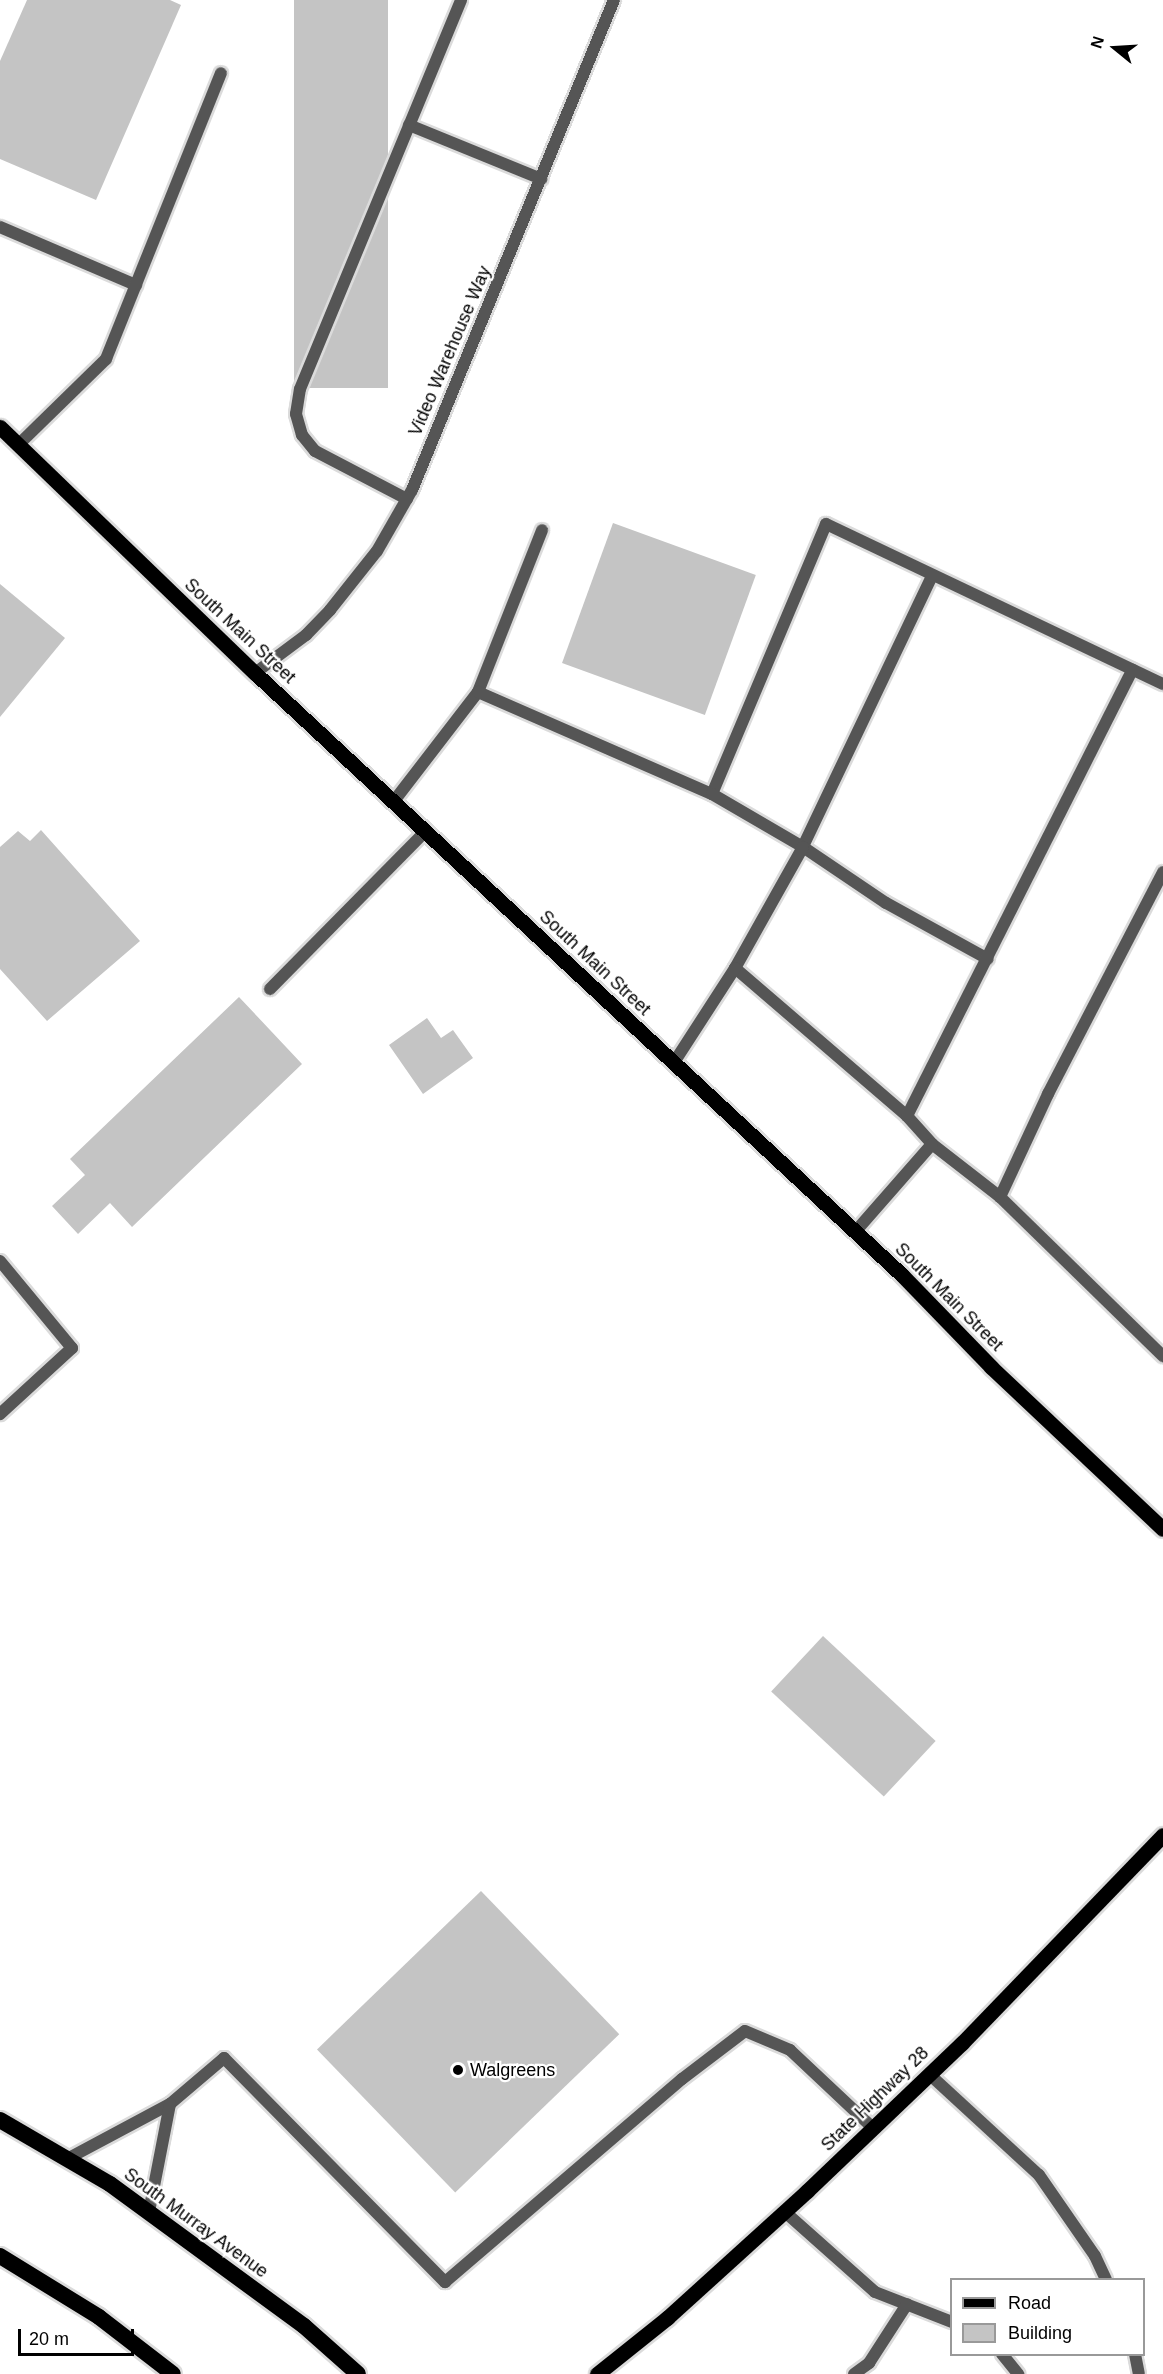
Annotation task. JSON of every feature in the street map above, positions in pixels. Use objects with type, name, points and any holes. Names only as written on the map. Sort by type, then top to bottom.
[{"type":"highway","name":"South Murray Avenue","points":[[0,2120],[67,2159],[149,2212],[304,2326],[358,2374]]},
{"type":"highway","points":[[0,2256],[99,2317],[173,2374]]},
{"type":"main road","name":"South Main Street","points":[[0,426],[255,673],[855,1232],[1163,1529]]},
{"type":"main road","name":"State Highway 28","points":[[597,2374],[667,2318],[785,2212],[929,2074],[1163,1835]]},
{"type":"street","points":[[407,499],[315,451],[302,435],[296,414],[300,389],[461,0]]},
{"type":"street","name":"Video Warehouse Way","points":[[255,673],[306,635],[330,610],[377,550],[407,499],[614,0]]},
{"type":"street","points":[[18,445],[106,359],[221,73]]},
{"type":"street","points":[[409,125],[541,179]]},
{"type":"street","points":[[0,227],[136,285]]},
{"type":"street","points":[[712,794],[826,524],[1163,684]]},
{"type":"street","points":[[394,801],[478,692],[542,530]]},
{"type":"street","points":[[673,1064],[735,968],[803,847],[932,576]]},
{"type":"street","points":[[907,1116],[1132,670]]},
{"type":"street","points":[[478,692],[712,794],[803,847],[886,903],[988,959]]},
{"type":"street","points":[[270,989],[426,831]]},
{"type":"street","points":[[1000,1197],[1048,1094],[1163,872]]},
{"type":"street","points":[[735,968],[907,1116],[932,1144],[1000,1197],[1163,1356]]},
{"type":"street","points":[[855,1232],[932,1144]]},
{"type":"street","points":[[0,1261],[72,1348],[0,1414]]},
{"type":"street","points":[[67,2159],[171,2104],[224,2058],[445,2282],[682,2079],[745,2031],[790,2050],[873,2128]]},
{"type":"street","points":[[929,2074],[1039,2175],[1095,2256],[1105,2278]]},
{"type":"street","points":[[149,2212],[171,2104]]},
{"type":"street","points":[[785,2212],[875,2292],[950,2322]]},
{"type":"street","points":[[854,2374],[869,2362],[907,2304]]},
{"type":"street","points":[[1003,2356],[1018,2374]]},
{"type":"street","points":[[1135,2356],[1139,2374]]},
{"type":"building","points":[[27,0],[170,0],[181,5],[96,200],[0,159],[0,61]]},
{"type":"building","points":[[294,0],[388,0],[388,388],[294,388]]},
{"type":"building","points":[[613,523],[756,575],[705,715],[562,663]]},
{"type":"building","points":[[0,584],[65,638],[0,717]]},
{"type":"building","points":[[41,830],[140,941],[47,1021],[0,969],[0,847],[18,831],[30,841]]},
{"type":"building","points":[[239,997],[302,1064],[132,1227],[110,1203],[78,1234],[52,1206],[85,1175],[70,1159]]},
{"type":"building","points":[[427,1018],[441,1038],[453,1030],[473,1058],[423,1094],[389,1045]]},
{"type":"building","points":[[823,1636],[936,1741],[884,1797],[771,1692]]},
{"type":"building","points":[[481,1891],[619,2034],[455,2193],[317,2049]]},
{"type":"place","name":"Walgreens","points":[[458,2070]]}]
